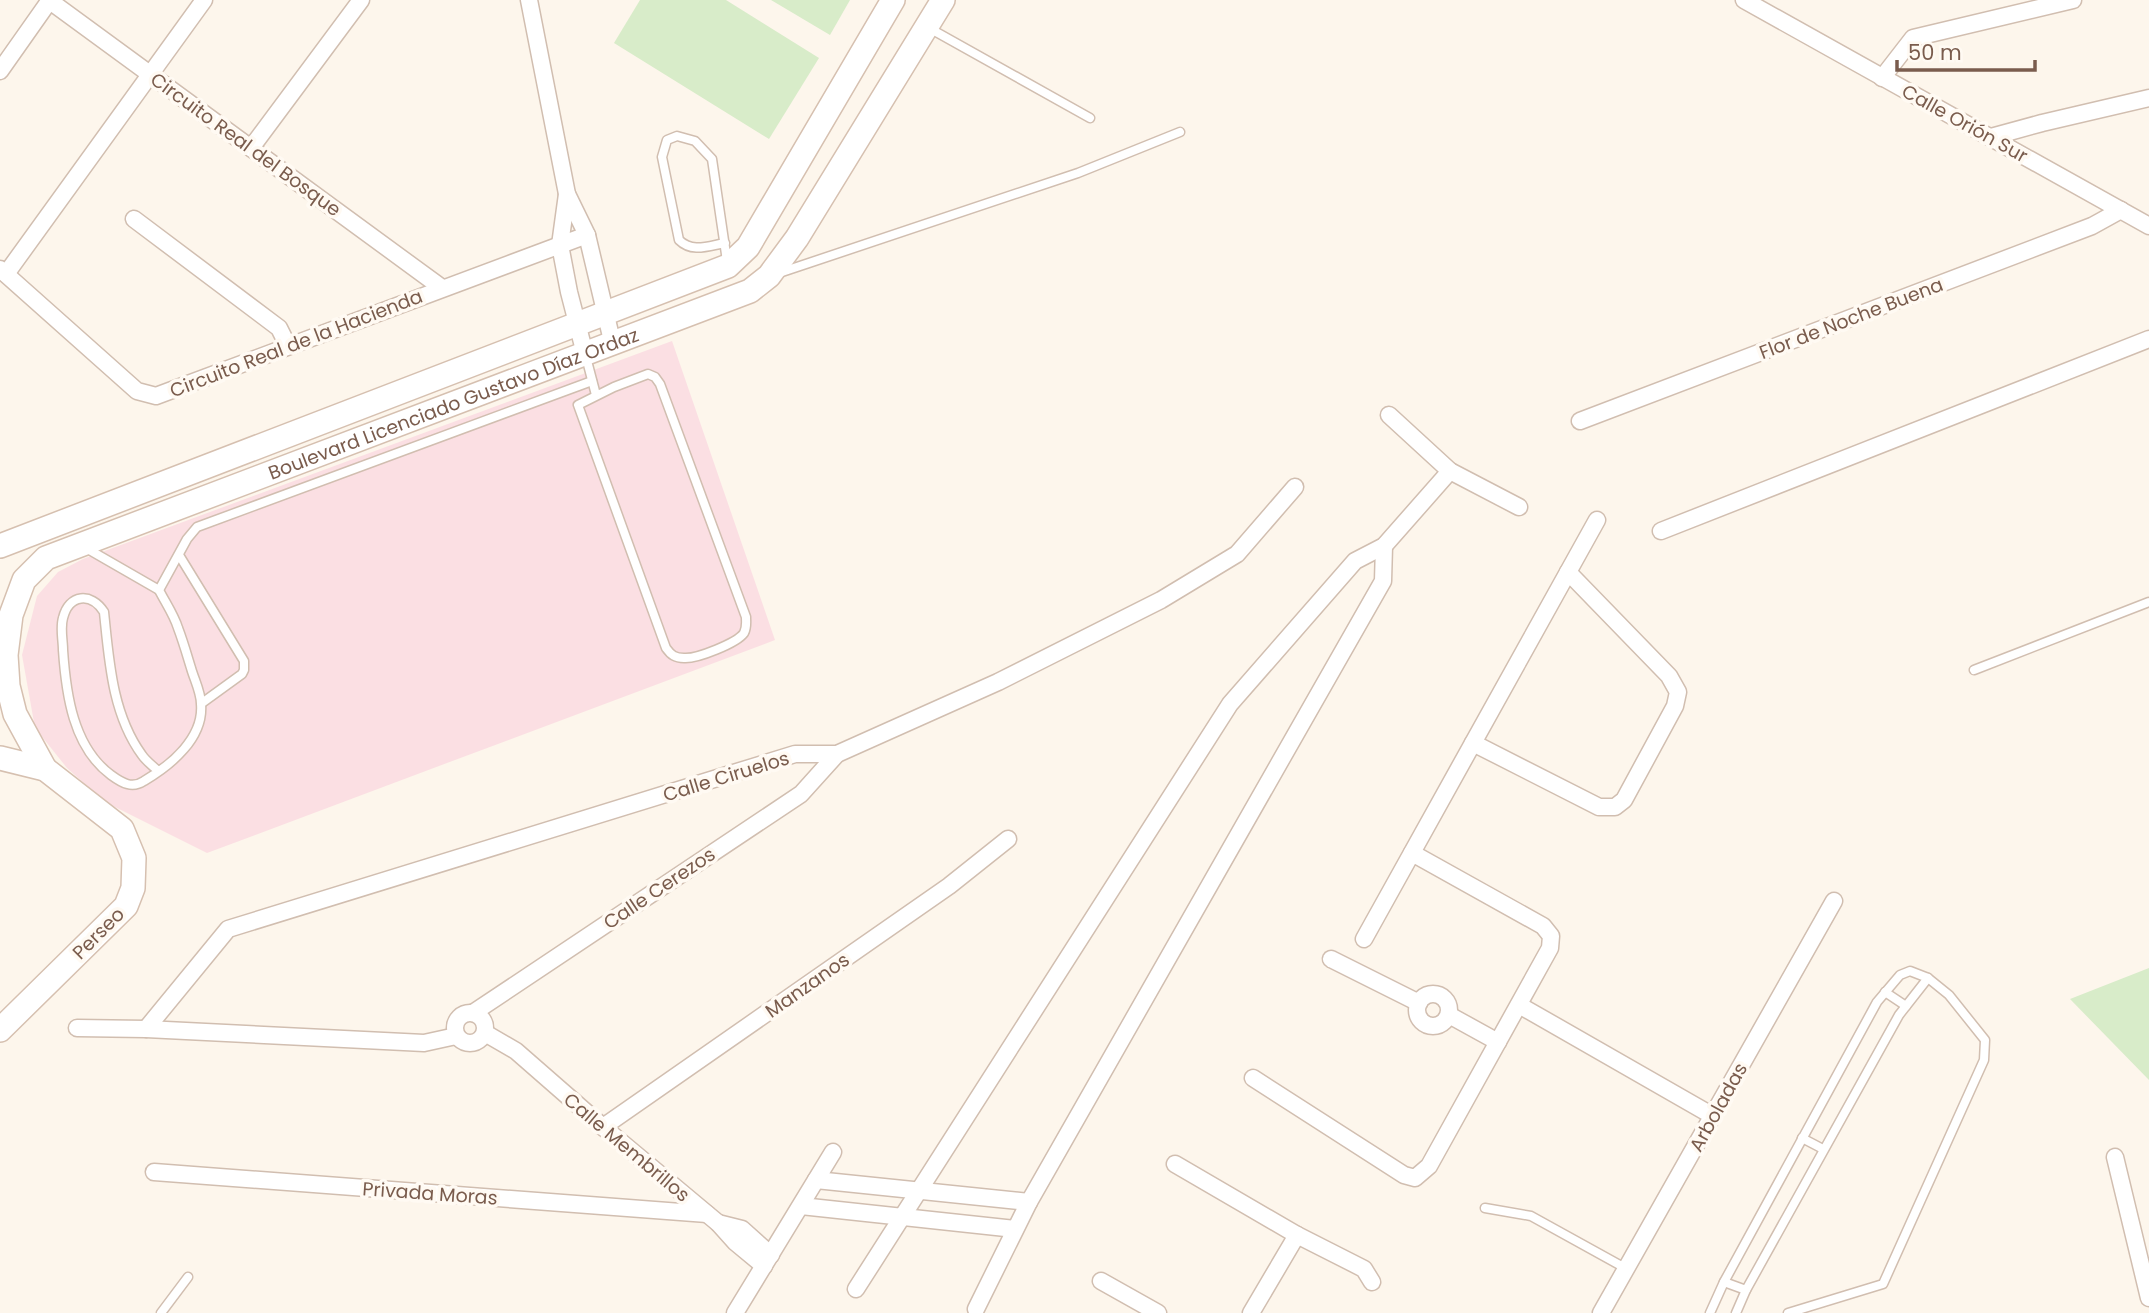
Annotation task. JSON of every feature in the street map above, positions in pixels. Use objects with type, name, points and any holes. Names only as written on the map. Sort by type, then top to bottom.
[{"type":"street","points":[[0,71],[50,0]]},
{"type":"street","name":"Circuito Real del Bosque","points":[[50,0],[442,288]]},
{"type":"street","points":[[3,271],[204,0]]},
{"type":"street","points":[[251,148],[360,0]]},
{"type":"street","points":[[529,0],[567,194],[587,235],[613,345]]},
{"type":"street","name":"Boulevard Licenciado Gustavo Díaz Ordaz","points":[[0,546],[728,266],[748,247],[893,0]]},
{"type":"street","name":"Boulevard Licenciado Gustavo Díaz Ordaz","points":[[45,769],[15,714],[8,686],[6,655],[11,615],[24,580],[46,558],[750,291],[769,276],[797,238],[943,0]]},
{"type":"street","name":"Calle Orión Sur","points":[[1744,0],[2149,226]]},
{"type":"street","points":[[1882,78],[1913,38],[2073,0]]},
{"type":"street","points":[[1991,137],[2149,98]]},
{"type":"street","points":[[567,194],[560,245],[585,354]]},
{"type":"street","name":"Flor de Noche Buena","points":[[1580,421],[2092,226],[2121,210]]},
{"type":"street","points":[[134,219],[279,328],[288,346]]},
{"type":"street","name":"Circuito Real de la Hacienda","points":[[3,271],[137,391],[156,396],[587,235]]},
{"type":"street","points":[[1661,531],[2149,339]]},
{"type":"street","points":[[1389,415],[1450,471],[1519,507]]},
{"type":"street","points":[[856,1289],[1230,704],[1355,561],[1384,545],[1450,471]]},
{"type":"street","name":"Calle Ciruelos","points":[[146,1029],[228,929],[795,754],[837,754],[998,682],[1161,600],[1237,554],[1295,487]]},
{"type":"street","points":[[1364,939],[1597,520]]},
{"type":"street","points":[[975,1309],[1029,1202],[1383,581],[1384,545]]},
{"type":"street","points":[[1473,743],[1599,807],[1615,807],[1624,800],[1675,706],[1678,692],[1669,676],[1569,572]]},
{"type":"street","name":"Calle Cerezos","points":[[473,1013],[801,794],[837,754]]},
{"type":"street","name":"Perseo","points":[[0,758],[45,769],[122,829],[134,858],[133,888],[126,906],[0,1030]]},
{"type":"street","name":"Manzanos","points":[[603,1127],[949,886],[1008,839]]},
{"type":"street","points":[[1253,1079],[1404,1175],[1415,1178],[1429,1166],[1550,948],[1552,936],[1543,926],[1412,853]]},
{"type":"street","name":"Arboladas","points":[[1601,1313],[1834,901]]},
{"type":"street","points":[[1331,959],[1419,1003]]},
{"type":"street","points":[[1427,995],[1442,996],[1449,1005],[1449,1015],[1443,1024],[1433,1027],[1427,1025],[1417,1013],[1419,1003],[1427,995]]},
{"type":"street","points":[[1519,1005],[1713,1116]]},
{"type":"street","points":[[473,1013],[484,1020],[485,1033],[477,1043],[464,1043],[456,1036],[454,1024],[461,1015],[473,1013]]},
{"type":"street","points":[[1449,1015],[1498,1042]]},
{"type":"street","points":[[77,1028],[424,1043],[456,1036]]},
{"type":"street","name":"Calle Membrillos","points":[[485,1033],[516,1051],[713,1219],[735,1242],[767,1260]]},
{"type":"street","points":[[735,1313],[833,1152]]},
{"type":"street","points":[[2115,1157],[2149,1298]]},
{"type":"street","points":[[1175,1164],[1297,1235],[1364,1269],[1372,1282]]},
{"type":"street","name":"Privada Moras","points":[[154,1172],[713,1219]]},
{"type":"street","points":[[816,1180],[1029,1202]]},
{"type":"street","points":[[801,1206],[1015,1229]]},
{"type":"street","points":[[1251,1313],[1297,1235]]},
{"type":"street","points":[[1101,1281],[1158,1313]]},
{"type":"lane","points":[[926,27],[1090,118]]},
{"type":"lane","points":[[769,276],[1078,173],[1181,132]]},
{"type":"lane","points":[[725,243],[696,248],[686,247],[679,240],[662,157],[667,140],[677,136],[695,141],[712,159],[725,243],[728,266]]},
{"type":"lane","points":[[585,354],[596,395]]},
{"type":"lane","points":[[648,374],[655,377],[660,384],[746,617],[743,635],[735,640],[694,657],[681,659],[671,655],[666,648],[579,405],[596,395],[648,374]]},
{"type":"lane","points":[[159,590],[187,539],[197,527],[592,381]]},
{"type":"lane","points":[[80,545],[159,590],[178,625],[202,703],[201,719],[194,736],[176,757],[158,771],[139,784],[128,785],[106,771],[88,751],[77,728],[68,692],[62,622],[66,608],[74,600],[85,598],[97,602],[104,612],[114,693],[125,723],[142,755],[158,771]]},
{"type":"lane","points":[[179,555],[244,661],[242,674],[202,703]]},
{"type":"lane","points":[[1975,670],[2149,602]]},
{"type":"lane","points":[[1710,1313],[1802,1138],[1885,992],[1900,975],[1910,971],[1928,978],[1950,995],[1985,1040],[1984,1060],[1883,1284],[1788,1313]]},
{"type":"lane","points":[[1736,1313],[1823,1149],[1906,1006],[1928,978]]},
{"type":"lane","points":[[1885,992],[1906,1006]]},
{"type":"lane","points":[[1802,1138],[1823,1149]]},
{"type":"lane","points":[[1485,1208],[1531,1216],[1627,1269]]},
{"type":"lane","points":[[161,1313],[188,1277]]},
{"type":"lane","points":[[1724,1282],[1746,1290]]},
{"type":"shaded area","points":[[672,341],[775,640],[207,853],[105,802],[67,768],[35,728],[22,655],[37,596],[58,572],[83,559]]},
{"type":"green space","points":[[640,0],[726,0],[819,58],[769,139],[614,43]]},
{"type":"green space","points":[[771,0],[850,0],[830,35]]},
{"type":"green space","points":[[2149,968],[2149,1080],[2070,999]]}]
